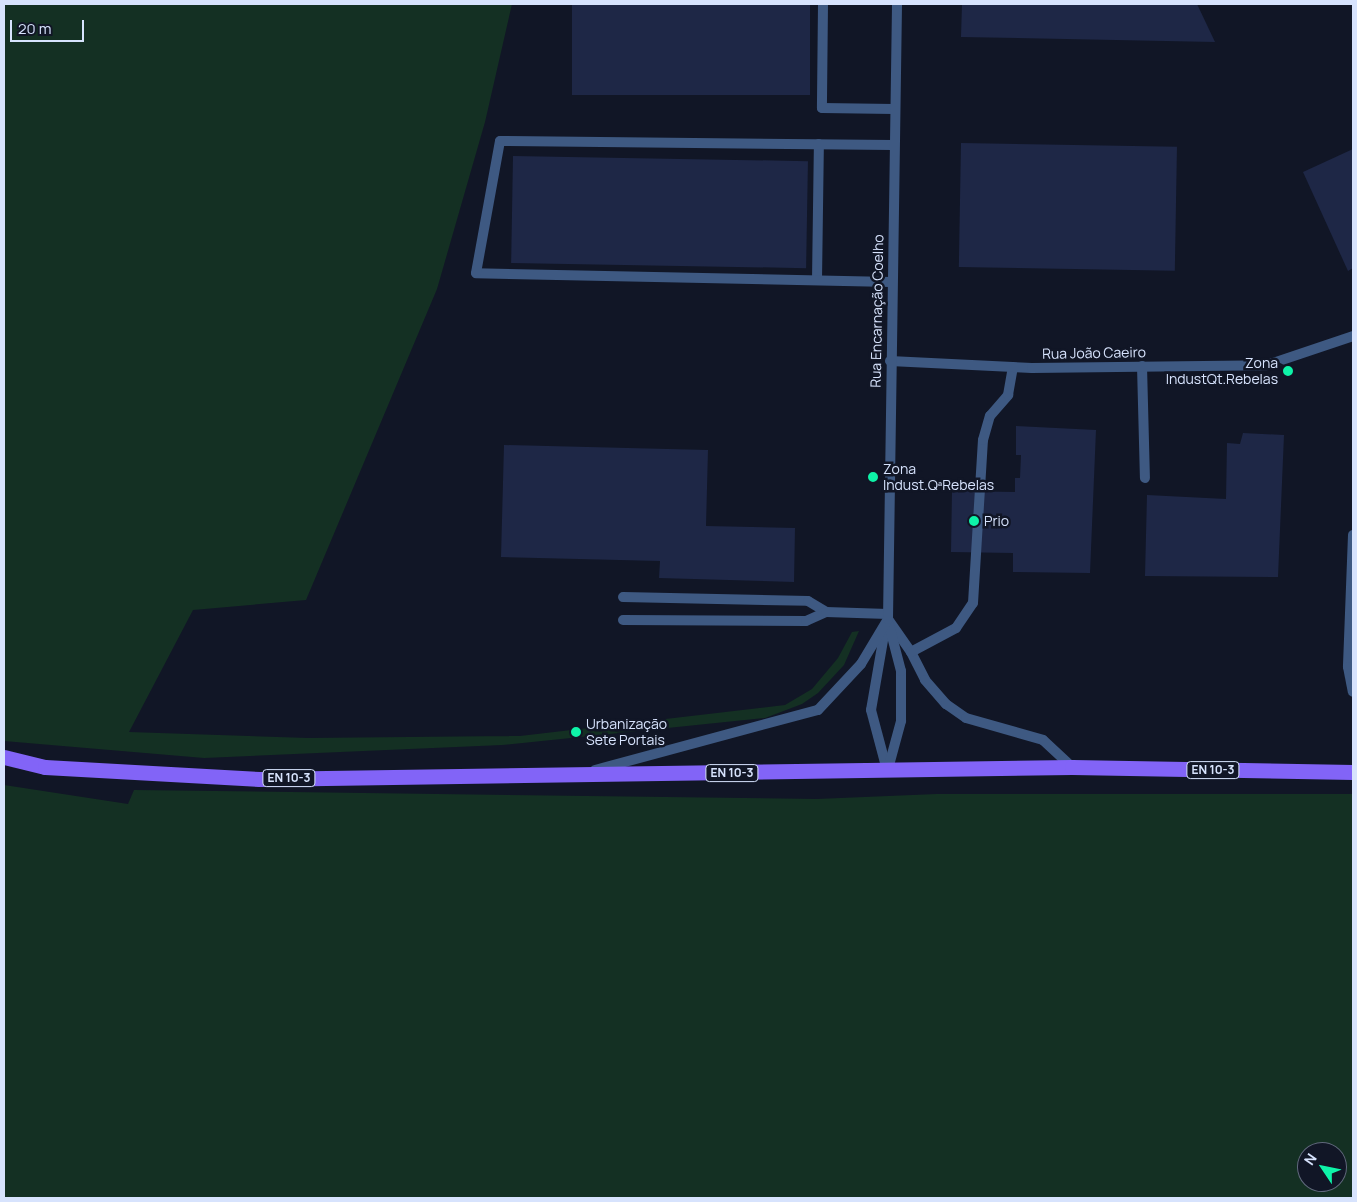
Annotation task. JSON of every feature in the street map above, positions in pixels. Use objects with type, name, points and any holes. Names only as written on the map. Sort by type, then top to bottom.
[{"type":"main road","name":"EN 10-3","points":[[4,757],[45,767],[260,779],[1072,767],[1353,772]]},
{"type":"street","points":[[823,4],[822,108],[894,109]]},
{"type":"street","name":"Rua Encarnação Coelho","points":[[887,770],[871,710],[876,669],[888,616],[893,145],[897,4]]},
{"type":"street","points":[[891,282],[476,273],[500,141],[893,145]]},
{"type":"street","points":[[818,280],[819,144]]},
{"type":"street","name":"Rua João Caeiro","points":[[890,361],[1013,367],[1267,365],[1353,336]]},
{"type":"street","points":[[1142,366],[1146,478]]},
{"type":"street","points":[[911,652],[956,628],[973,603],[983,440],[990,416],[1008,395],[1013,367]]},
{"type":"street","points":[[1353,535],[1348,667],[1353,692]]},
{"type":"street","points":[[623,597],[808,601],[826,612],[888,616]]},
{"type":"street","points":[[623,620],[806,621],[826,612]]},
{"type":"street","points":[[888,616],[911,652],[925,680],[946,704],[966,718],[1043,740],[1072,767]]},
{"type":"street","points":[[576,775],[818,710],[861,664],[888,616]]},
{"type":"street","name":"Rua Encarnação Coelho","points":[[887,770],[901,721],[901,671],[888,616]]},
{"type":"green space","points":[[4,4],[512,4],[485,122],[437,289],[306,600],[193,610],[129,732],[308,738],[520,736],[785,705],[812,689],[838,658],[852,632],[859,631],[844,665],[818,693],[802,704],[765,718],[502,745],[204,758],[4,741]]},
{"type":"green space","points":[[4,785],[128,804],[134,790],[817,799],[937,794],[1353,794],[1353,1198],[4,1198]]},
{"type":"building","points":[[572,4],[810,4],[810,95],[572,95]]},
{"type":"building","points":[[962,4],[1197,4],[1215,42],[961,37]]},
{"type":"building","points":[[961,143],[1177,147],[1175,271],[959,267]]},
{"type":"building","points":[[1353,149],[1353,268],[1348,271],[1303,172]]},
{"type":"building","points":[[513,156],[808,161],[806,268],[511,263]]},
{"type":"building","points":[[1016,426],[1096,430],[1090,573],[1013,572],[1013,553],[951,552],[952,491],[1015,492],[1015,478],[1020,478],[1021,455],[1016,455]]},
{"type":"building","points":[[1243,433],[1284,435],[1278,577],[1145,576],[1147,495],[1226,499],[1227,443],[1240,444]]},
{"type":"building","points":[[504,445],[708,450],[706,526],[795,528],[794,582],[659,578],[660,561],[501,557]]},
{"type":"place","name":"Zona IndustQt.Rebelas","points":[[1288,371]]},
{"type":"place","name":"Zona Indust.QªRebelas","points":[[873,477]]},
{"type":"place","name":"Prio","points":[[974,521]]},
{"type":"place","name":"Urbanização Sete Portais","points":[[576,732]]}]
